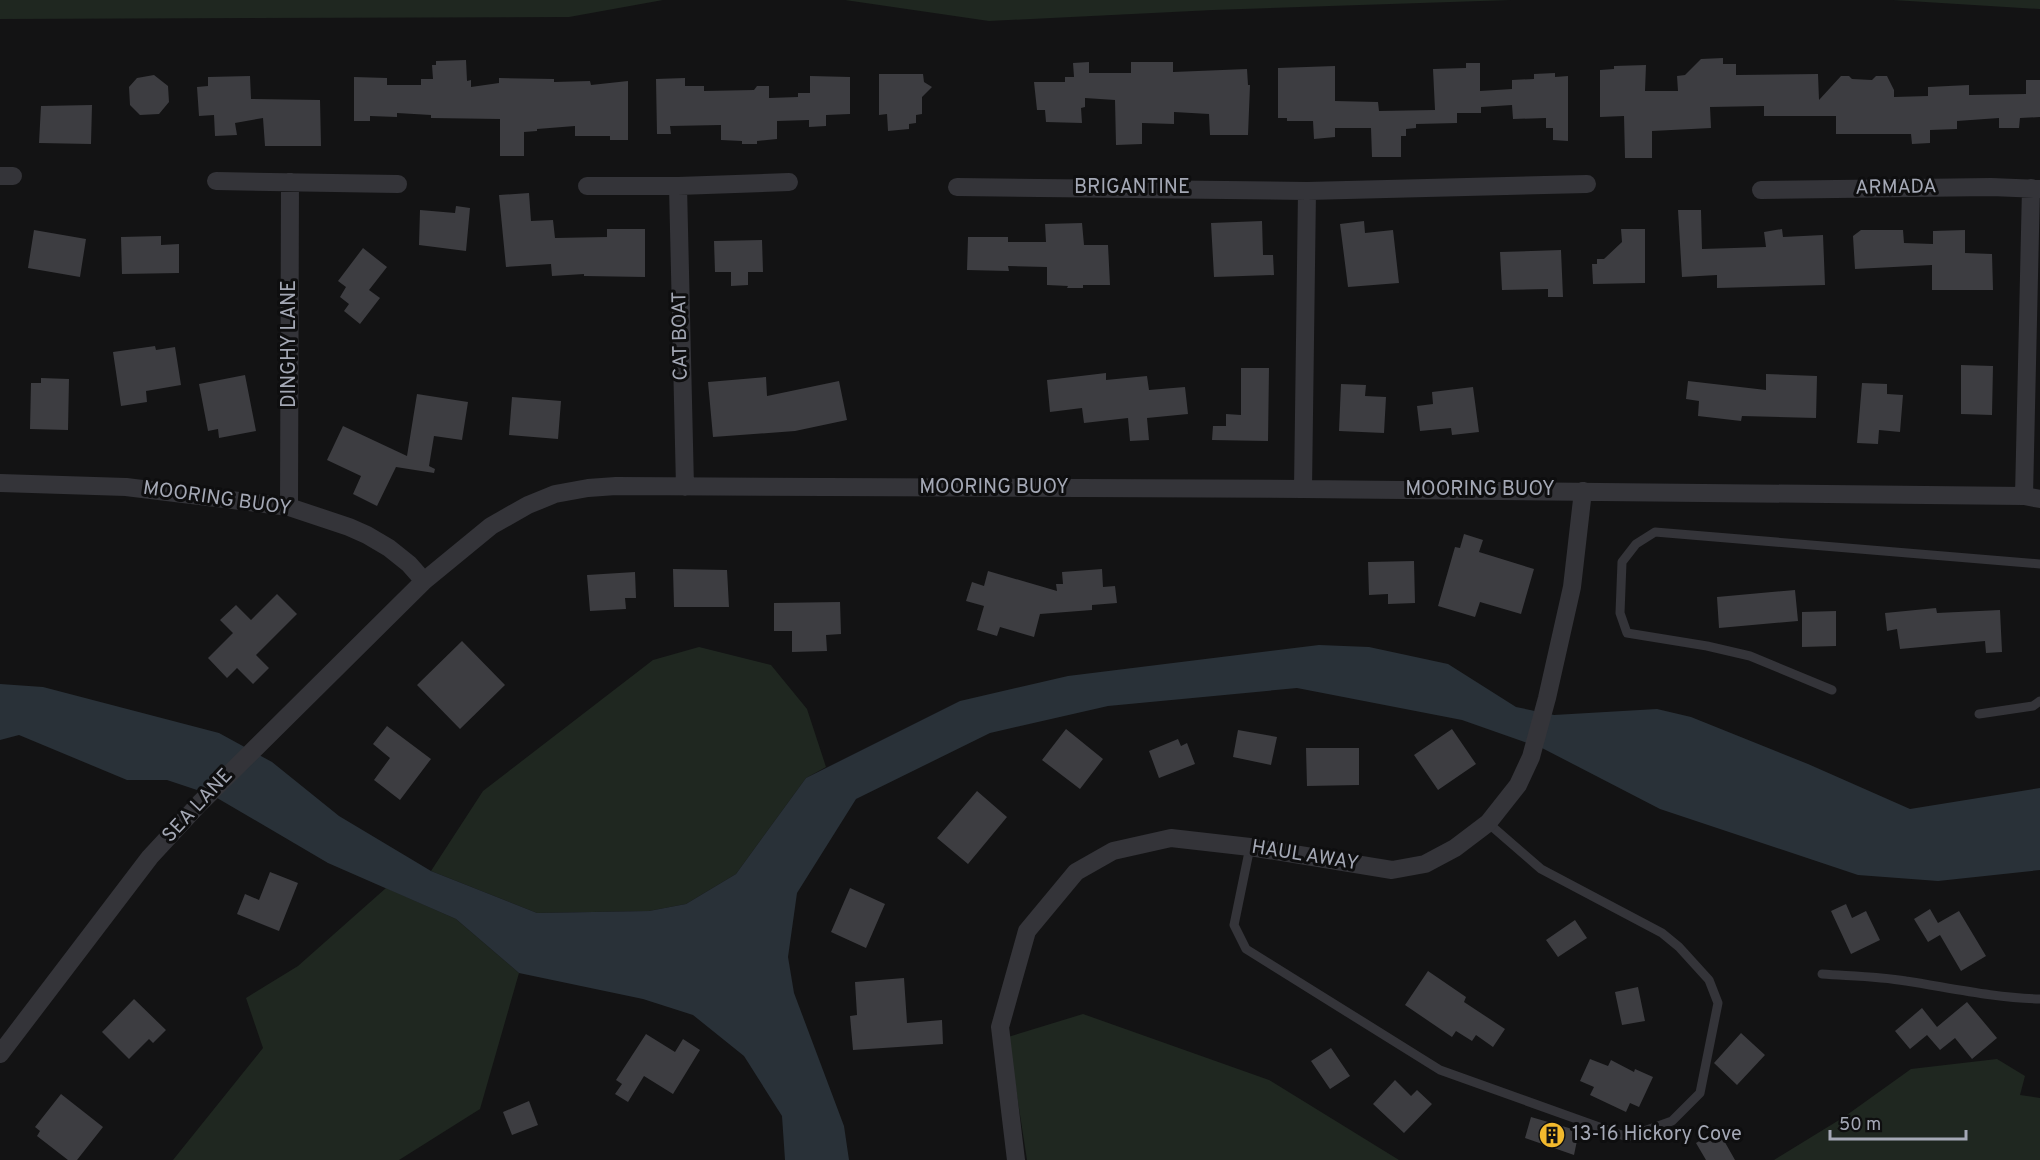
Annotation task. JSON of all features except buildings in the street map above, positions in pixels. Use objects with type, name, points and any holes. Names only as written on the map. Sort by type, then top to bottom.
[{"type":"street","points":[[216,181],[398,184]]},
{"type":"street","name":"DINGHY LANE","points":[[289,507],[290,182]]},
{"type":"street","points":[[587,186],[678,186],[789,182]]},
{"type":"street","name":"BRIGANTINE","points":[[957,187],[1307,191],[1587,184]]},
{"type":"street","name":"CAT BOAT","points":[[678,186],[685,487]]},
{"type":"street","name":"ARMADA","points":[[1761,190],[2036,188],[2032,497]]},
{"type":"street","points":[[1303,489],[1307,191]]},
{"type":"street","name":"MOORING BUOY","points":[[0,483],[126,487],[289,507],[368,535],[409,564],[424,581],[507,516],[555,494],[616,486],[1583,491],[2032,497]]},
{"type":"street","name":"HAUL AWAY","points":[[1016,1160],[1000,1028],[1027,931],[1076,872],[1113,851],[1171,838],[1392,870],[1425,864],[1455,848],[1488,823],[1518,785],[1531,757],[1572,587],[1583,491]]},
{"type":"street","name":"SEA LANE","points":[[0,1054],[150,857],[258,744],[424,581]]},
{"type":"lane","points":[[1832,690],[1750,656],[1707,646],[1627,633],[1620,612],[1622,562],[1636,544],[1655,532],[2040,564]]},
{"type":"lane","points":[[1979,714],[2033,706],[2040,700]]},
{"type":"lane","points":[[1250,848],[1234,925],[1246,949],[1440,1070],[1627,1137],[1672,1121],[1700,1093],[1718,1003],[1709,980],[1679,947],[1662,933],[1542,869],[1488,823]]},
{"type":"lane","points":[[1822,975],[1869,976],[2014,999],[2040,999]]},
{"type":"shaded area","points":[[0,0],[663,0],[569,17],[0,19]]},
{"type":"shaded area","points":[[845,0],[1511,0],[1213,10],[989,21]]},
{"type":"shaded area","points":[[1893,0],[2040,0],[2040,9]]},
{"type":"shaded area","points":[[1319,645],[1369,647],[1448,664],[1516,707],[1554,715],[1657,709],[1691,717],[1808,764],[1910,809],[2040,788],[2040,870],[1938,881],[1858,875],[1660,809],[1542,748],[1462,720],[1297,688],[1108,706],[990,733],[856,799],[797,893],[788,957],[794,993],[844,1126],[849,1160],[785,1160],[782,1116],[744,1056],[693,1015],[643,999],[519,973],[456,919],[328,863],[212,795],[167,780],[127,780],[19,735],[0,740],[0,684],[43,687],[219,733],[272,762],[339,816],[431,871],[537,913],[649,911],[686,904],[736,874],[806,778],[960,701],[1068,676]]},
{"type":"shaded area","points":[[699,647],[771,665],[807,709],[826,767],[806,778],[736,874],[686,904],[649,911],[537,913],[431,871],[483,791],[653,660]]},
{"type":"shaded area","points":[[386,888],[456,919],[519,973],[480,1109],[399,1160],[173,1160],[263,1048],[246,998],[298,966]]},
{"type":"shaded area","points":[[1083,1014],[1269,1080],[1399,1160],[1027,1160],[1008,1037]]},
{"type":"shaded area","points":[[1997,1059],[2025,1076],[2020,1095],[2040,1098],[2040,1160],[1774,1160],[1844,1117],[1911,1069]]},
{"type":"place","name":"13-16 Hickory Cove","points":[[1552,1135]]}]
